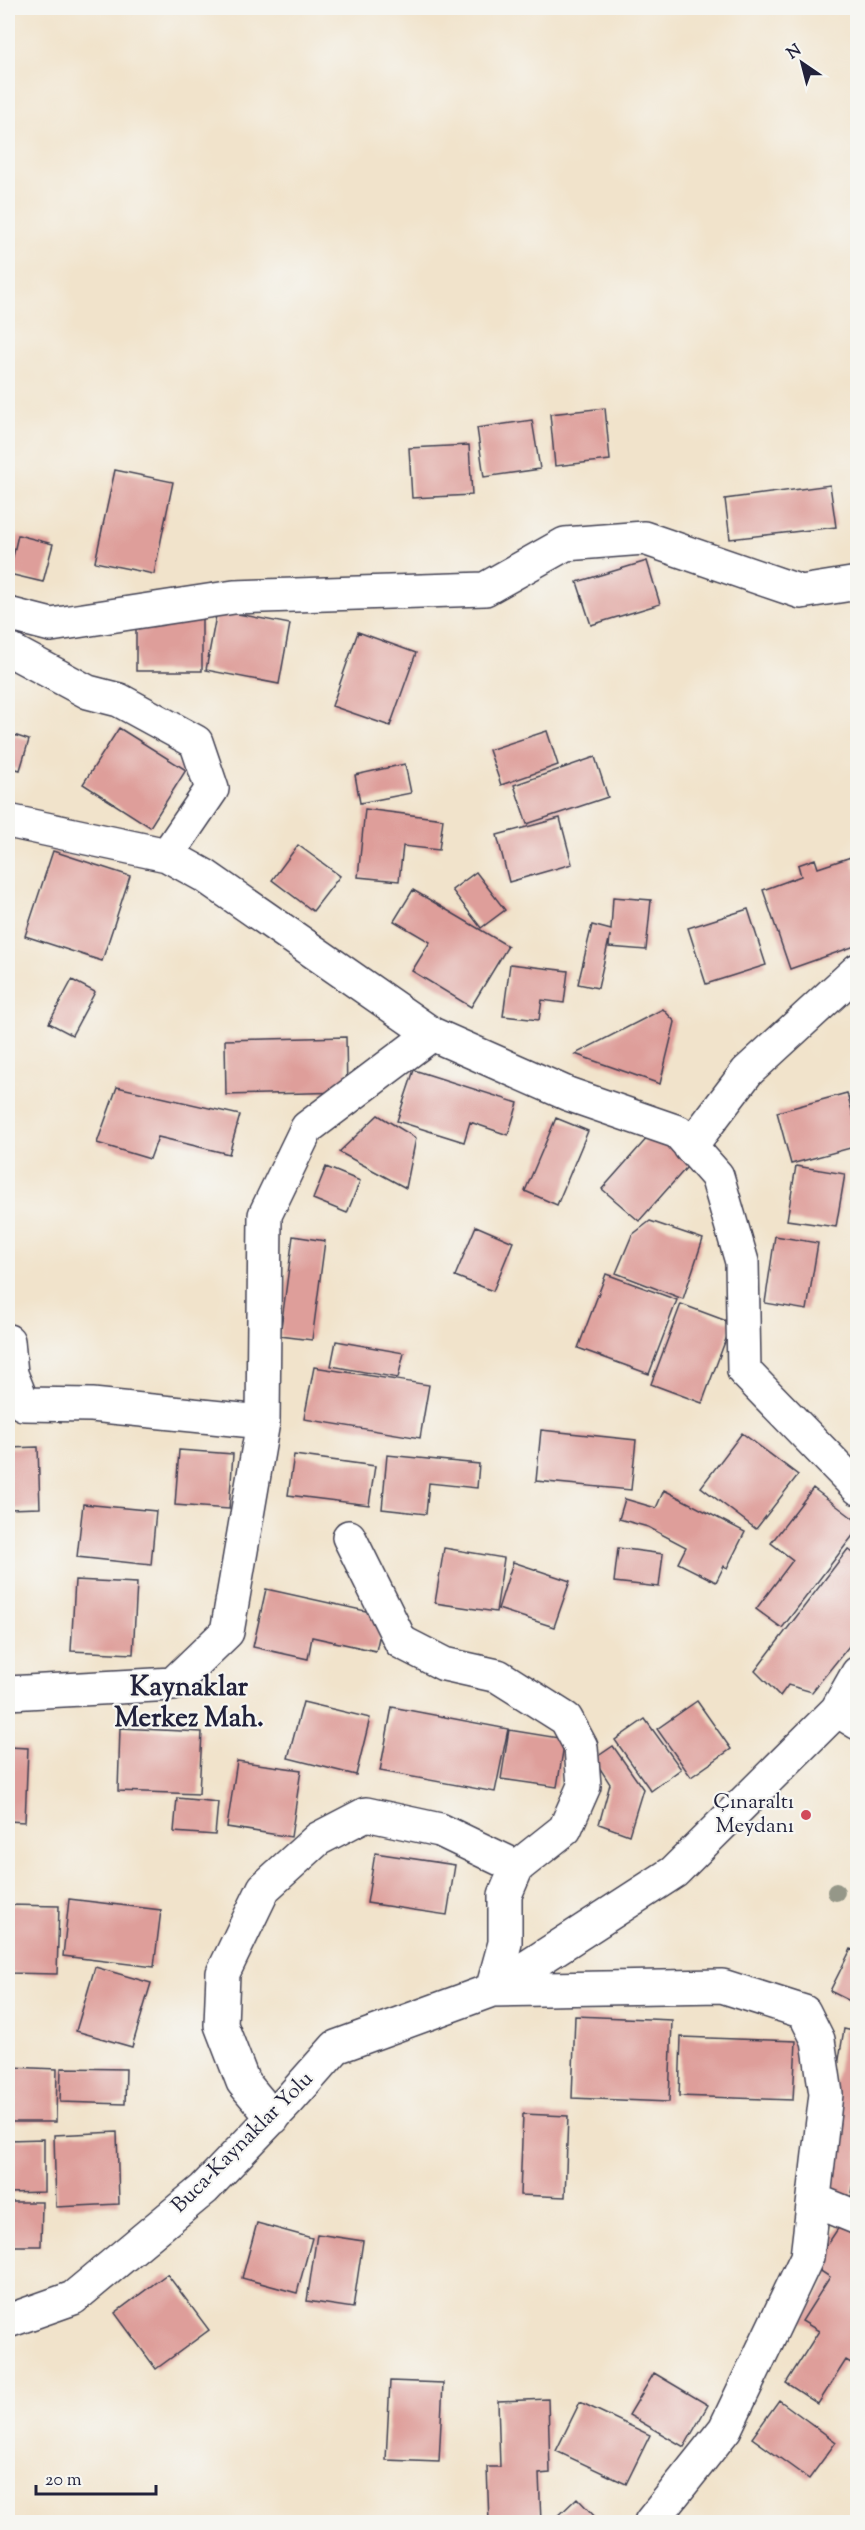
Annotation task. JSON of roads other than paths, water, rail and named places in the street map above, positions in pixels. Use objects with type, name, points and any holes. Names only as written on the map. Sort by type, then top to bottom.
[{"type":"street","points":[[8,614],[51,625],[234,597],[485,589],[565,544],[644,538],[801,592],[858,583]]},
{"type":"street","points":[[8,650],[88,692],[120,700],[196,742],[212,789],[167,855]]},
{"type":"street","points":[[8,821],[167,855],[205,876],[432,1034],[568,1094],[678,1132],[717,1176],[742,1262],[744,1371],[858,1488]]},
{"type":"street","points":[[690,1147],[747,1072],[858,970]]},
{"type":"street","points":[[8,1694],[172,1684],[227,1632],[263,1422],[265,1215],[308,1128],[432,1034]]},
{"type":"street","points":[[8,1341],[10,1374],[23,1404],[92,1405],[263,1422]]},
{"type":"street","points":[[349,1537],[401,1642],[444,1664],[498,1676],[566,1719],[581,1747],[584,1786],[565,1829],[517,1867],[505,1895],[505,1943],[492,1990]]},
{"type":"street","points":[[492,1990],[674,1872],[847,1717],[858,1673]]},
{"type":"street","points":[[273,2118],[243,2082],[221,2025],[223,1973],[264,1888],[318,1839],[366,1814],[440,1830],[517,1867]]},
{"type":"street","points":[[492,1990],[722,1986],[804,2012],[818,2040],[826,2094],[807,2257],[724,2429],[651,2523]]},
{"type":"street","name":"Buca-Kaynaklar Yolu","points":[[8,2322],[73,2298],[204,2188],[273,2118],[336,2047],[492,1990]]},
{"type":"street","points":[[814,2200],[858,2218]]},
{"type":"place","name":"Çınaraltı Meydanı","points":[[806,1815]]},
{"type":"district","name":"Kaynaklar Merkez Mah.","points":[[189,1704]]}]
